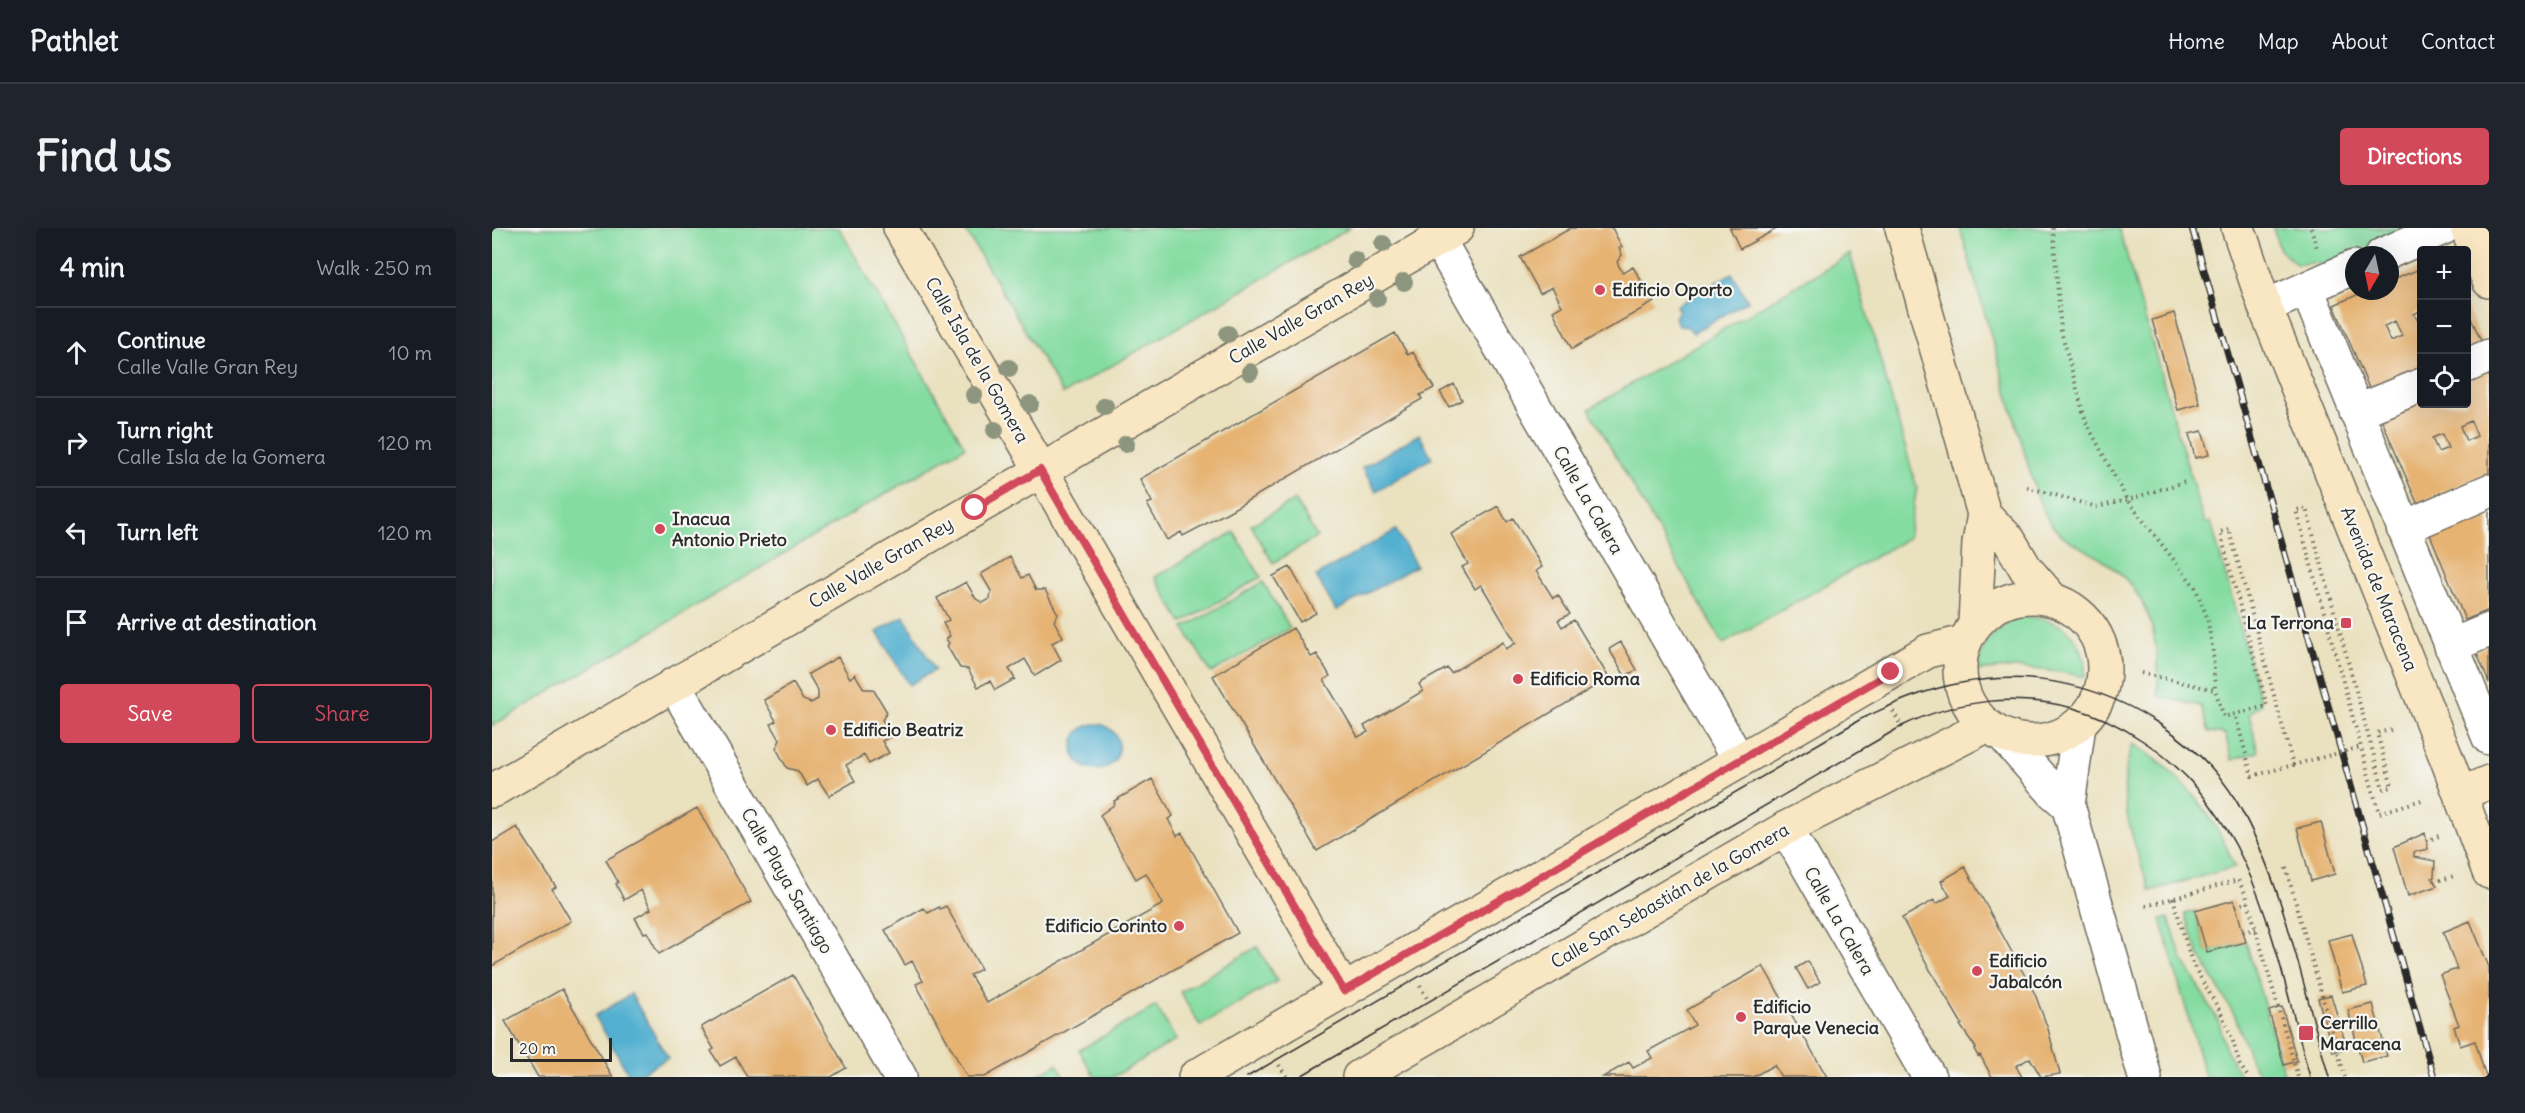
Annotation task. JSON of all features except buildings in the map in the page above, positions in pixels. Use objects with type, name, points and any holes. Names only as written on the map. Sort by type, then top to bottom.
[{"type":"main road","name":"Calle Isla de la Gomera","points":[[900,228],[1344,991]]},
{"type":"main road","points":[[1195,1077],[1928,651],[1969,633],[1990,610],[2009,600],[2031,597],[2053,600],[2074,610],[2090,626],[2101,646],[2104,668],[2101,692],[2090,712],[2079,724],[2063,735],[2043,741],[2023,741],[1995,731],[1968,704],[1960,684],[1959,663],[1969,633],[1984,514],[1902,228]]},
{"type":"main road","name":"Avenida de Maracena","points":[[2238,228],[2265,307],[2475,788],[2473,873]]},
{"type":"main road","points":[[2467,228],[2489,281]]},
{"type":"main road","name":"Calle Valle Gran Rey","points":[[492,791],[1447,234]]},
{"type":"main road","points":[[1984,514],[2009,540],[2026,569],[2053,600]]},
{"type":"main road","name":"Calle San Sebastián de la Gomera","points":[[1380,1072],[1786,828],[1995,731]]},
{"type":"street","points":[[2399,247],[2443,228]]},
{"type":"street","name":"Calle La Calera","points":[[1447,234],[1738,761]]},
{"type":"street","points":[[2265,307],[2345,271]]},
{"type":"street","points":[[2307,288],[2489,738]]},
{"type":"street","points":[[2471,364],[2489,356]]},
{"type":"street","points":[[2356,412],[2417,386]]},
{"type":"street","points":[[2403,528],[2489,491]]},
{"type":"street","points":[[2451,646],[2489,630]]},
{"type":"street","name":"Calle Playa Santiago","points":[[674,684],[900,1077]]},
{"type":"street","points":[[2079,724],[2068,806],[2145,1077]]},
{"type":"street","points":[[1995,731],[2068,806]]},
{"type":"street","name":"Calle La Calera","points":[[1786,828],[1929,1077]]},
{"type":"path","points":[[2054,228],[2061,331],[2086,422],[2127,500],[2195,587],[2207,618],[2213,652],[2215,690],[2224,717],[2267,706],[2220,532],[2229,529],[2293,765]]},
{"type":"path","points":[[2027,488],[2097,507],[2184,482]]},
{"type":"path","points":[[2391,730],[2377,733],[2392,787],[2383,789],[2306,508],[2295,510],[2379,813],[2427,799]]},
{"type":"path","points":[[2141,673],[2215,690]]},
{"type":"path","points":[[1890,706],[1907,735]]},
{"type":"path","points":[[2235,714],[2252,776],[2361,747]]},
{"type":"path","points":[[2426,841],[2442,835]]},
{"type":"path","points":[[2286,868],[2345,1077]]},
{"type":"path","points":[[2434,882],[2473,873]]},
{"type":"path","points":[[2146,906],[2238,880],[2248,902],[2298,1077]]},
{"type":"path","points":[[2173,898],[2192,963],[2228,1027],[2240,1065],[2248,1077]]},
{"type":"path","points":[[2236,906],[2248,902]]},
{"type":"path","points":[[2243,933],[2256,929]]},
{"type":"path","points":[[1415,979],[1432,1007]]},
{"type":"green space","name":"Inacua Antonio Prieto","points":[[492,228],[839,228],[965,447],[492,726]]},
{"type":"green space","points":[[964,228],[1350,228],[1063,394]]},
{"type":"green space","points":[[1960,228],[2119,228],[2204,523],[2211,522],[2261,704],[2249,714],[2258,752],[2232,760],[2225,734],[2209,732],[2201,706],[2158,696],[2154,637],[2142,602],[2132,586],[2101,559],[2059,533],[2046,517],[2035,489]]},
{"type":"green space","points":[[2273,228],[2419,228],[2378,246],[2345,246],[2345,260],[2332,266],[2314,263],[2296,264],[2280,250]]},
{"type":"green space","points":[[1850,254],[1917,488],[1908,538],[1723,644],[1589,409]]},
{"type":"green space","points":[[1295,500],[1317,537],[1273,563],[1251,525]]},
{"type":"green space","points":[[1234,532],[1261,577],[1182,623],[1155,577]]},
{"type":"green space","points":[[1263,582],[1290,628],[1211,673],[1184,628]]},
{"type":"green space","points":[[2022,617],[2048,621],[2068,632],[2076,640],[2081,650],[2085,677],[2032,669],[2005,668],[1978,671],[1982,652],[1991,637],[2004,626]]},
{"type":"green space","points":[[2133,744],[2166,768],[2194,797],[2217,830],[2235,867],[2150,891],[2132,836],[2125,800],[2127,763]]},
{"type":"green space","points":[[2195,911],[2207,952],[2246,942],[2285,1077],[2261,1077],[2251,1061],[2235,1016],[2199,955],[2185,914]]},
{"type":"green space","points":[[2169,918],[2182,958],[2219,1022],[2225,1047],[2241,1077],[2205,1077],[2161,919]]},
{"type":"green space","points":[[1257,947],[1277,981],[1200,1026],[1180,992]]},
{"type":"green space","points":[[1156,1006],[1176,1040],[1113,1077],[1095,1077],[1079,1050]]},
{"type":"green space","points":[[1057,1064],[1065,1077],[1034,1077]]},
{"type":"water","points":[[1732,273],[1748,301],[1693,333],[1688,327],[1679,326],[1675,317],[1679,312],[1676,306]]},
{"type":"water","points":[[1419,434],[1432,458],[1376,491],[1362,468]]},
{"type":"water","points":[[1396,530],[1416,566],[1336,611],[1316,576]]},
{"type":"water","points":[[904,616],[935,670],[909,685],[877,632]]},
{"type":"water","points":[[1096,724],[1112,731],[1119,747],[1112,763],[1096,770],[1080,763],[1073,747],[1080,731]]},
{"type":"water","points":[[631,994],[668,1058],[634,1077],[630,1077],[595,1016]]},
{"type":"tram line","points":[[1247,1077],[1861,719],[1905,699],[1943,687],[2006,678],[2069,685],[2099,693],[2129,706],[2181,739],[2221,778],[2254,834],[2268,867],[2291,936],[2329,1077]]},
{"type":"tram line","points":[[1299,1077],[1902,726],[1943,710],[2008,700],[2051,703],[2073,708],[2118,726],[2143,741],[2182,772],[2213,808],[2237,848],[2257,891],[2272,937],[2310,1077]]},
{"type":"railway","points":[[2192,228],[2434,1077]]},
{"type":"place","name":"Edificio Oporto","points":[[1600,290]]},
{"type":"place","name":"Inacua Antonio Prieto","points":[[660,529]]},
{"type":"place","name":"La Terrona","points":[[2346,623]]},
{"type":"place","name":"Edificio Roma","points":[[1518,679]]},
{"type":"place","name":"Edificio Beatriz","points":[[831,730]]},
{"type":"place","name":"Edificio Corinto","points":[[1179,926]]},
{"type":"place","name":"Edificio Jabalcón","points":[[1977,971]]},
{"type":"place","name":"Edificio Parque Venecia","points":[[1741,1017]]},
{"type":"place","name":"Cerrillo Maracena","points":[[2306,1033]]},
{"type":"route","points":[[975,508],[1040,470],[1344,991],[1891,672]]}]
